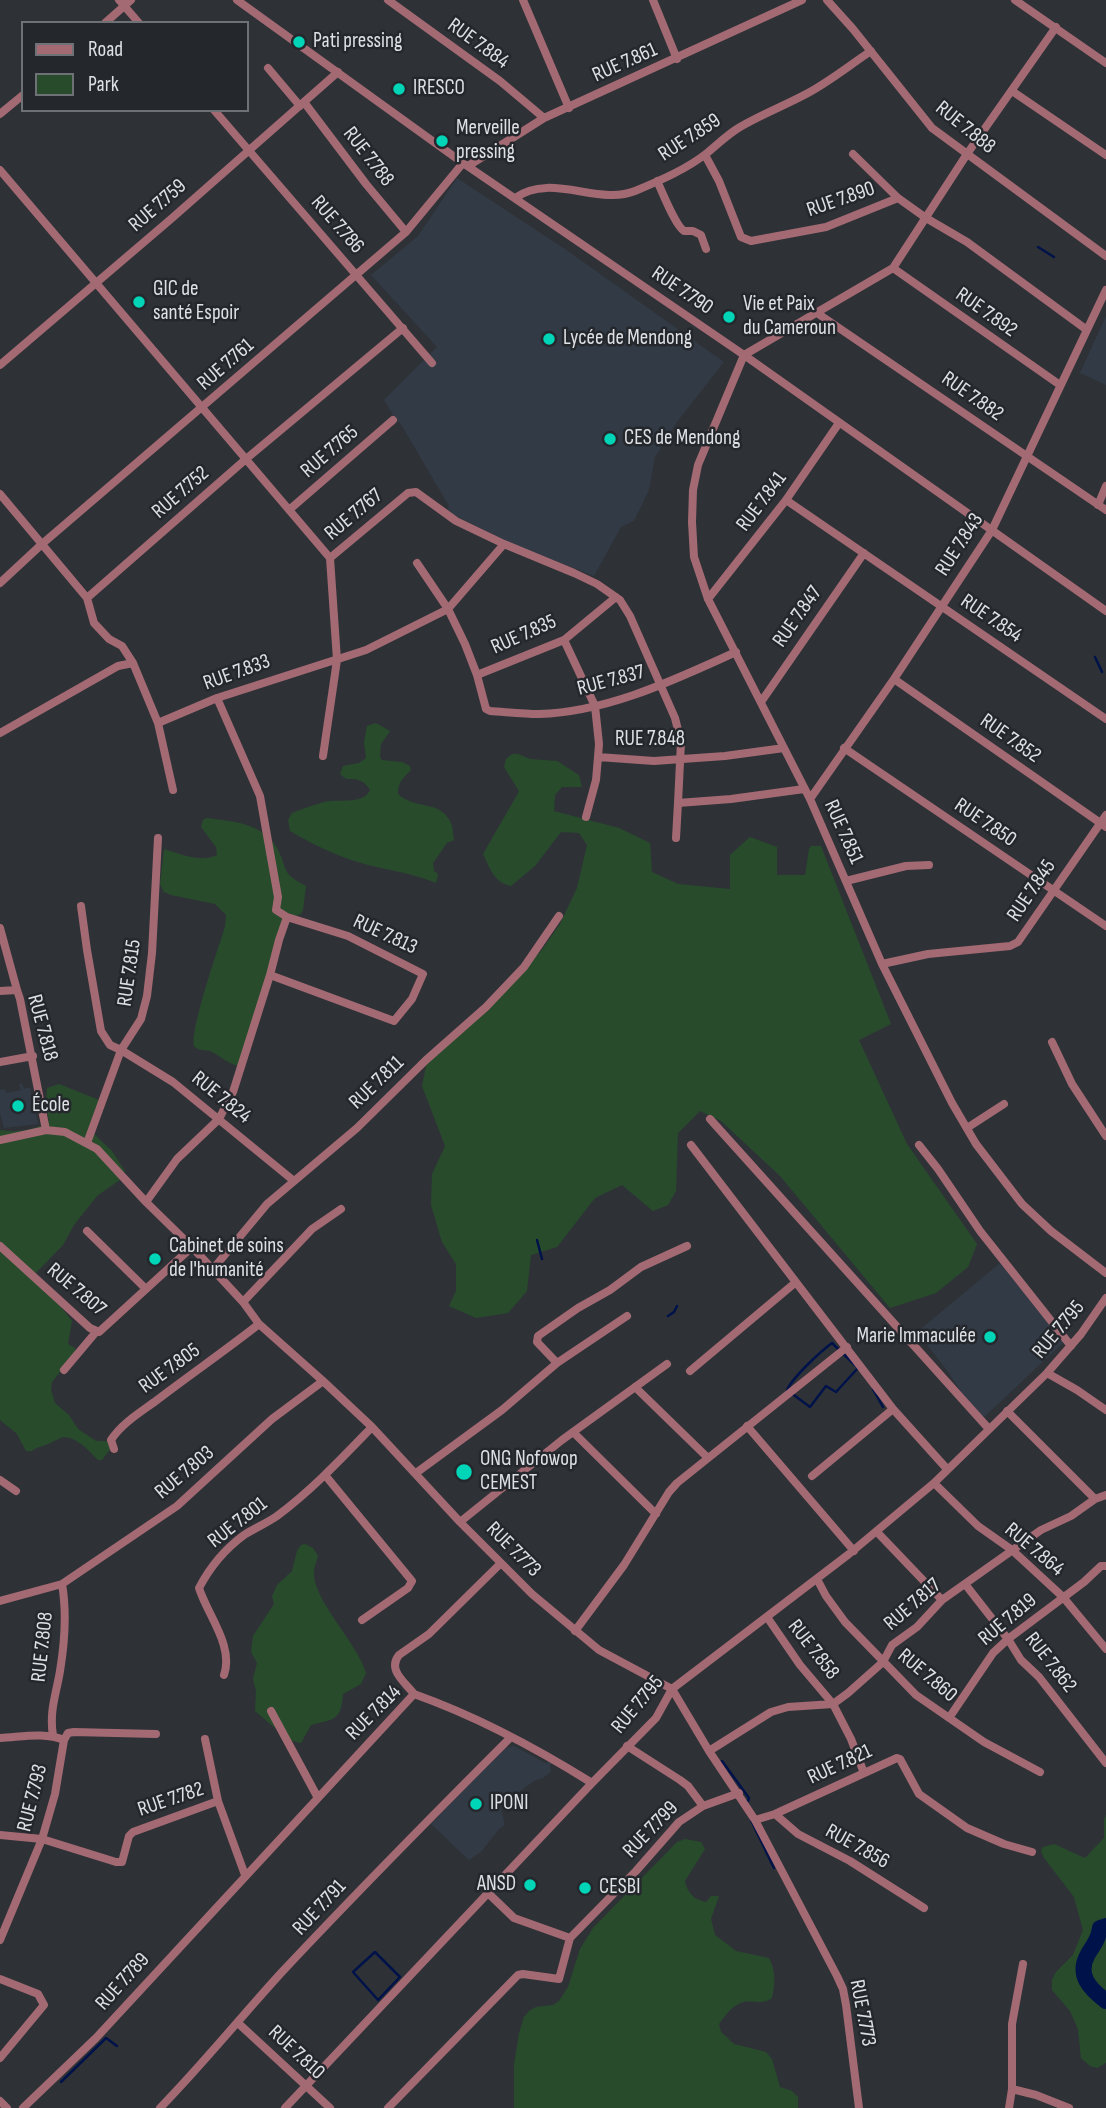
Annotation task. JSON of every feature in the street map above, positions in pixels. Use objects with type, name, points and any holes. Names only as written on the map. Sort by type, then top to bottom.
[{"type":"street","name":"RUE 7.790","points":[[237,0],[465,165],[744,355],[1106,611]]},
{"type":"street","name":"RUE 7.884","points":[[388,0],[500,81],[544,118]]},
{"type":"street","points":[[523,0],[569,108]]},
{"type":"street","points":[[653,0],[677,59]]},
{"type":"street","name":"RUE 7.861","points":[[465,165],[544,118],[802,0]]},
{"type":"street","name":"RUE 7.888","points":[[827,0],[871,51],[923,119],[940,135],[1106,256]]},
{"type":"street","points":[[1015,0],[1106,63]]},
{"type":"street","points":[[107,21],[125,2],[138,21]]},
{"type":"street","points":[[744,355],[893,268],[967,154],[1056,27]]},
{"type":"street","name":"RUE 7.859","points":[[515,198],[525,190],[562,188],[620,195],[633,192],[705,155],[742,125],[811,92],[871,51]]},
{"type":"street","name":"RUE 7.788","points":[[268,68],[302,104],[406,232]]},
{"type":"street","name":"RUE 7.759","points":[[0,365],[338,72]]},
{"type":"street","points":[[1012,91],[1106,155]]},
{"type":"street","points":[[0,114],[21,97]]},
{"type":"street","name":"RUE 7.786","points":[[216,112],[432,363]]},
{"type":"street","points":[[853,154],[898,198]]},
{"type":"street","name":"RUE 7.890","points":[[705,155],[741,237],[748,241],[826,226],[898,198],[967,242],[1087,330]]},
{"type":"street","name":"RUE 7.761","points":[[0,583],[406,232],[465,165]]},
{"type":"street","name":"RUE 7.767","points":[[0,170],[330,558],[408,493],[415,492],[456,521],[574,573],[616,597],[630,617],[675,718],[681,742],[677,838]]},
{"type":"street","points":[[657,180],[677,225],[684,231],[701,235],[706,249]]},
{"type":"street","name":"RUE 7.892","points":[[893,268],[1060,385]]},
{"type":"street","name":"RUE 7.843","points":[[810,799],[894,679],[992,530],[1106,290]]},
{"type":"street","name":"RUE 7.882","points":[[817,313],[1102,507]]},
{"type":"street","name":"RUE 7.752","points":[[87,598],[246,459],[403,328]]},
{"type":"street","name":"RUE 7.851","points":[[744,355],[706,443],[695,477],[692,522],[694,557],[708,599],[810,799],[881,964],[976,1144],[1023,1204],[1051,1231],[1106,1273]]},
{"type":"street","name":"RUE 7.765","points":[[289,510],[393,420]]},
{"type":"street","name":"RUE 7.841","points":[[708,599],[786,500],[839,423]]},
{"type":"street","points":[[1102,507],[1106,486]]},
{"type":"street","points":[[0,494],[87,598],[94,623],[109,639],[122,646],[133,663],[158,723],[173,790]]},
{"type":"street","name":"RUE 7.854","points":[[786,500],[1106,719]]},
{"type":"street","name":"RUE 7.833","points":[[158,723],[217,698],[366,650],[448,609],[504,544]]},
{"type":"street","name":"RUE 7.847","points":[[761,702],[864,553]]},
{"type":"street","points":[[323,756],[337,660],[330,558]]},
{"type":"street","points":[[417,563],[448,609],[477,675]]},
{"type":"street","name":"RUE 7.835","points":[[477,675],[564,640],[616,597]]},
{"type":"street","name":"RUE 7.848","points":[[564,640],[594,706],[598,757],[654,761],[784,748]]},
{"type":"street","name":"RUE 7.837","points":[[477,675],[486,709],[538,714],[594,706],[663,686],[736,652]]},
{"type":"street","points":[[0,733],[109,670],[133,663]]},
{"type":"street","name":"RUE 7.852","points":[[894,679],[1103,825]]},
{"type":"street","points":[[146,1202],[177,1159],[219,1118],[233,1092],[287,917],[276,911],[278,897],[260,796],[217,698]]},
{"type":"street","name":"RUE 7.850","points":[[844,748],[1106,926]]},
{"type":"street","points":[[586,817],[596,780],[598,757]]},
{"type":"street","points":[[678,803],[743,798],[804,789]]},
{"type":"street","name":"RUE 7.845","points":[[881,964],[928,954],[1010,946],[1017,942],[1103,825],[1106,815]]},
{"type":"street","name":"RUE 7.815","points":[[87,1143],[121,1050],[141,1019],[147,996],[153,942],[158,838]]},
{"type":"street","points":[[846,881],[906,866],[929,865]]},
{"type":"street","name":"RUE 7.824","points":[[81,906],[101,1031],[110,1045],[173,1082],[293,1181]]},
{"type":"street","name":"RUE 7.811","points":[[212,1269],[267,1204],[357,1128],[426,1060],[486,1007],[524,967],[559,916]]},
{"type":"street","name":"RUE 7.813","points":[[270,975],[394,1021],[412,999],[423,974],[348,936],[287,917]]},
{"type":"street","points":[[0,928],[17,990]]},
{"type":"street","name":"RUE 7.818","points":[[0,991],[17,990],[47,1130]]},
{"type":"street","points":[[1052,1042],[1072,1084],[1106,1136]]},
{"type":"street","points":[[0,1062],[33,1056]]},
{"type":"street","points":[[967,1128],[1004,1104]]},
{"type":"street","points":[[710,1119],[989,1429]]},
{"type":"street","name":"RUE 7.773","points":[[0,1140],[47,1130],[65,1132],[97,1149],[243,1302],[259,1324],[372,1427],[501,1563],[575,1631],[610,1657],[672,1689],[709,1751],[755,1819],[843,1989],[859,2108]]},
{"type":"street","points":[[691,1145],[893,1409],[947,1469]]},
{"type":"street","points":[[919,1145],[980,1231],[1071,1346]]},
{"type":"street","points":[[243,1302],[305,1236],[341,1209]]},
{"type":"street","points":[[87,1231],[146,1289]]},
{"type":"street","name":"RUE 7.807","points":[[0,1246],[96,1332],[102,1331],[192,1247]]},
{"type":"street","points":[[557,1363],[537,1342],[538,1336],[610,1290],[641,1266],[687,1246]]},
{"type":"street","points":[[690,1371],[796,1282]]},
{"type":"street","name":"RUE 7.795","points":[[285,2108],[656,1718],[672,1689],[854,1551],[934,1483],[1047,1373],[1105,1304]]},
{"type":"street","points":[[416,1473],[502,1410],[557,1363],[627,1316]]},
{"type":"street","name":"RUE 7.805","points":[[114,1449],[111,1440],[125,1424],[259,1324]]},
{"type":"street","points":[[64,1370],[96,1332]]},
{"type":"street","points":[[575,1631],[624,1565],[677,1483],[846,1347]]},
{"type":"street","points":[[460,1522],[573,1432],[667,1364]]},
{"type":"street","points":[[1047,1373],[1106,1410]]},
{"type":"street","name":"RUE 7.803","points":[[62,1584],[177,1506],[272,1419],[323,1381]]},
{"type":"street","points":[[635,1387],[708,1458]]},
{"type":"street","points":[[812,1476],[893,1409]]},
{"type":"street","points":[[1007,1411],[1095,1499]]},
{"type":"street","points":[[747,1426],[854,1551]]},
{"type":"street","name":"RUE 7.801","points":[[225,1675],[228,1659],[199,1588],[203,1581],[219,1557],[244,1536],[276,1517],[325,1475],[372,1427]]},
{"type":"street","points":[[573,1432],[656,1514]]},
{"type":"street","points":[[325,1475],[412,1581],[408,1588],[362,1620]]},
{"type":"street","points":[[0,1480],[16,1491]]},
{"type":"street","name":"RUE 7.864","points":[[934,1483],[978,1526],[1012,1550],[1063,1597],[1106,1649]]},
{"type":"street","name":"RUE 7.817","points":[[833,1704],[883,1662],[892,1645],[917,1627],[942,1600],[1041,1530],[1106,1495]]},
{"type":"street","points":[[877,1532],[942,1600]]},
{"type":"street","points":[[414,1694],[395,1671],[395,1659],[429,1634],[501,1563]]},
{"type":"street","name":"RUE 7.819","points":[[949,1718],[983,1666],[1008,1639],[1101,1566],[1106,1566]]},
{"type":"street","name":"RUE 7.860","points":[[817,1579],[825,1596],[839,1614],[916,1695],[1004,1755],[1040,1772]]},
{"type":"street","name":"RUE 7.808","points":[[0,1601],[62,1584],[66,1623],[50,1719],[53,1736]]},
{"type":"street","name":"RUE 7.862","points":[[965,1584],[1021,1660],[1039,1677],[1106,1763]]},
{"type":"street","name":"RUE 7.858","points":[[766,1617],[800,1665],[833,1704],[864,1773]]},
{"type":"street","name":"RUE 7.814","points":[[245,1875],[414,1694],[511,1737],[592,1783]]},
{"type":"street","points":[[709,1751],[771,1712],[789,1707],[833,1704]]},
{"type":"street","points":[[271,1711],[318,1798]]},
{"type":"street","points":[[1,1736],[53,1736],[64,1740],[68,1733],[74,1732],[156,1734]]},
{"type":"street","name":"RUE 7.791","points":[[160,2108],[399,1848],[511,1737]]},
{"type":"street","points":[[205,1739],[218,1801]]},
{"type":"street","name":"RUE 7.793","points":[[0,1940],[42,1839],[55,1794],[64,1740]]},
{"type":"street","name":"RUE 7.799","points":[[388,2108],[518,1975],[559,1979],[570,1938],[636,1871],[679,1822],[703,1806],[688,1786],[627,1746]]},
{"type":"street","name":"RUE 7.821","points":[[755,1819],[775,1814],[897,1758],[924,1798],[967,1829],[1032,1852]]},
{"type":"street","points":[[703,1806],[739,1793]]},
{"type":"street","name":"RUE 7.782","points":[[0,1835],[42,1839],[122,1862],[129,1836],[133,1832],[218,1801],[245,1875]]},
{"type":"street","name":"RUE 7.856","points":[[775,1814],[803,1838],[850,1861],[924,1908]]},
{"type":"street","name":"RUE 7.789","points":[[23,2108],[96,2038],[245,1875]]},
{"type":"street","points":[[488,1893],[514,1918],[570,1938]]},
{"type":"street","points":[[1009,2108],[1012,2089],[1012,2024],[1023,1964]]},
{"type":"street","points":[[0,1979],[38,1994],[44,2005],[0,2058]]},
{"type":"street","name":"RUE 7.810","points":[[238,2023],[330,2108]]},
{"type":"street","points":[[1012,2089],[1069,2108]]},
{"type":"street","points":[[0,2101],[7,2108]]},
{"type":"shaded area","name":"Lycée de Mendong","points":[[457,178],[565,249],[724,362],[677,422],[655,457],[649,490],[634,521],[621,527],[594,576],[517,546],[447,512],[449,506],[384,400],[437,347],[371,275],[418,236]]},
{"type":"shaded area","points":[[1106,316],[1106,385],[1080,373]]},
{"type":"shaded area","name":"École","points":[[22,1083],[24,1089],[30,1087],[38,1124],[4,1128],[0,1113],[0,1090],[5,1089],[6,1093],[21,1090],[19,1084]]},
{"type":"shaded area","name":"Marie Immaculée","points":[[1000,1263],[1064,1342],[982,1419],[917,1332]]},
{"type":"shaded area","name":"IPONI","points":[[514,1746],[545,1763],[553,1761],[551,1772],[500,1806],[505,1825],[481,1852],[469,1860],[431,1824],[502,1748]]},
{"type":"green space","points":[[376,723],[390,731],[381,744],[382,760],[402,762],[410,766],[411,770],[400,783],[398,794],[411,802],[434,807],[446,816],[452,825],[454,840],[447,843],[433,863],[434,871],[438,874],[436,883],[350,860],[290,831],[288,820],[292,813],[324,802],[356,800],[367,795],[370,790],[365,784],[346,779],[340,774],[343,766],[359,763],[366,758],[364,742],[367,726]]},
{"type":"green space","points":[[512,754],[530,759],[557,761],[579,775],[582,787],[562,787],[555,795],[554,811],[619,828],[650,843],[652,872],[678,884],[730,889],[730,855],[750,837],[777,847],[777,875],[805,875],[809,849],[811,846],[821,846],[891,1024],[859,1040],[907,1144],[977,1244],[968,1267],[936,1293],[890,1308],[780,1176],[721,1121],[700,1111],[678,1133],[676,1191],[668,1205],[653,1211],[622,1185],[595,1198],[557,1247],[531,1255],[527,1291],[508,1313],[476,1318],[449,1306],[456,1291],[456,1264],[442,1242],[431,1205],[432,1174],[445,1146],[422,1086],[427,1061],[478,1017],[541,951],[560,924],[577,888],[587,845],[579,833],[561,832],[535,866],[511,886],[500,882],[483,854],[519,791],[504,767],[506,759]]},
{"type":"green space","points":[[206,818],[246,825],[264,833],[277,848],[288,874],[306,886],[301,914],[293,917],[279,938],[239,1066],[210,1051],[200,1050],[195,1047],[194,1040],[226,915],[215,904],[164,892],[160,884],[164,849],[197,858],[217,855],[216,847],[201,827]]},
{"type":"green space","points":[[59,1084],[99,1100],[89,1127],[112,1151],[125,1171],[121,1179],[97,1196],[74,1225],[63,1245],[31,1278],[54,1298],[72,1321],[68,1344],[75,1348],[75,1353],[52,1382],[51,1390],[55,1403],[69,1415],[78,1429],[96,1441],[109,1441],[112,1447],[102,1460],[98,1460],[78,1442],[64,1437],[26,1451],[17,1434],[0,1420],[0,1130],[25,1130],[49,1121],[47,1088]]},
{"type":"green space","points":[[305,1544],[313,1548],[318,1556],[314,1571],[320,1594],[366,1673],[361,1684],[343,1694],[338,1715],[311,1725],[301,1743],[289,1740],[255,1711],[256,1691],[253,1679],[257,1663],[251,1652],[253,1636],[274,1604],[272,1596],[277,1585],[292,1571],[297,1551]]},
{"type":"green space","points":[[1106,1815],[1106,2063],[1097,2068],[1081,2058],[1078,2029],[1070,2011],[1052,1990],[1052,1980],[1056,1972],[1073,1955],[1083,1930],[1074,1897],[1041,1851],[1043,1847],[1054,1844],[1085,1858],[1104,1838]]},
{"type":"green space","points":[[685,1839],[701,1842],[705,1849],[685,1881],[692,1895],[698,1900],[706,1902],[711,1896],[719,1896],[711,1919],[715,1935],[736,1951],[769,1958],[774,1973],[772,1998],[736,2005],[719,2024],[721,2032],[734,2044],[766,2052],[772,2059],[780,2087],[792,2091],[798,2097],[798,2108],[514,2108],[514,2065],[524,2017],[536,2007],[553,2005],[559,2001],[568,1987],[580,1949],[593,1928],[677,1842]]},
{"type":"waterway","points":[[1038,247],[1054,257]]},
{"type":"waterway","points":[[1095,657],[1102,672]]},
{"type":"waterway","points":[[537,1240],[542,1259]]},
{"type":"waterway","points":[[668,1316],[677,1306]]},
{"type":"waterway","points":[[857,1367],[832,1343],[814,1358],[787,1390],[810,1407],[826,1386],[836,1392],[858,1368]]},
{"type":"waterway","points":[[873,1389],[883,1407]]},
{"type":"waterway","points":[[722,1761],[749,1798],[748,1801]]},
{"type":"waterway","points":[[751,1820],[774,1868]]},
{"type":"waterway","points":[[1106,1926],[1100,1928],[1084,1969],[1086,1981],[1106,2001]]},
{"type":"waterway","points":[[375,1952],[400,1977],[378,2000],[353,1972],[375,1952]]},
{"type":"waterway","points":[[61,2082],[106,2038],[117,2046]]},
{"type":"place","name":"Pati pressing","points":[[299,42]]},
{"type":"place","name":"IRESCO","points":[[399,89]]},
{"type":"place","name":"Merveille pressing","points":[[442,141]]},
{"type":"place","name":"GIC de santé Espoir","points":[[139,302]]},
{"type":"place","name":"Vie et Paix du Cameroun","points":[[729,317]]},
{"type":"place","name":"Lycée de Mendong","points":[[549,339]]},
{"type":"place","name":"CES de Mendong","points":[[610,439]]},
{"type":"place","name":"École","points":[[18,1106]]},
{"type":"place","name":"Cabinet de soins de l'humanité","points":[[155,1259]]},
{"type":"place","name":"Marie Immaculée","points":[[990,1337]]},
{"type":"place","name":"ONG Nofowop CEMEST","points":[[464,1472]]},
{"type":"place","name":"IPONI","points":[[476,1804]]},
{"type":"place","name":"ANSD","points":[[530,1885]]},
{"type":"place","name":"CESBI","points":[[585,1888]]}]
